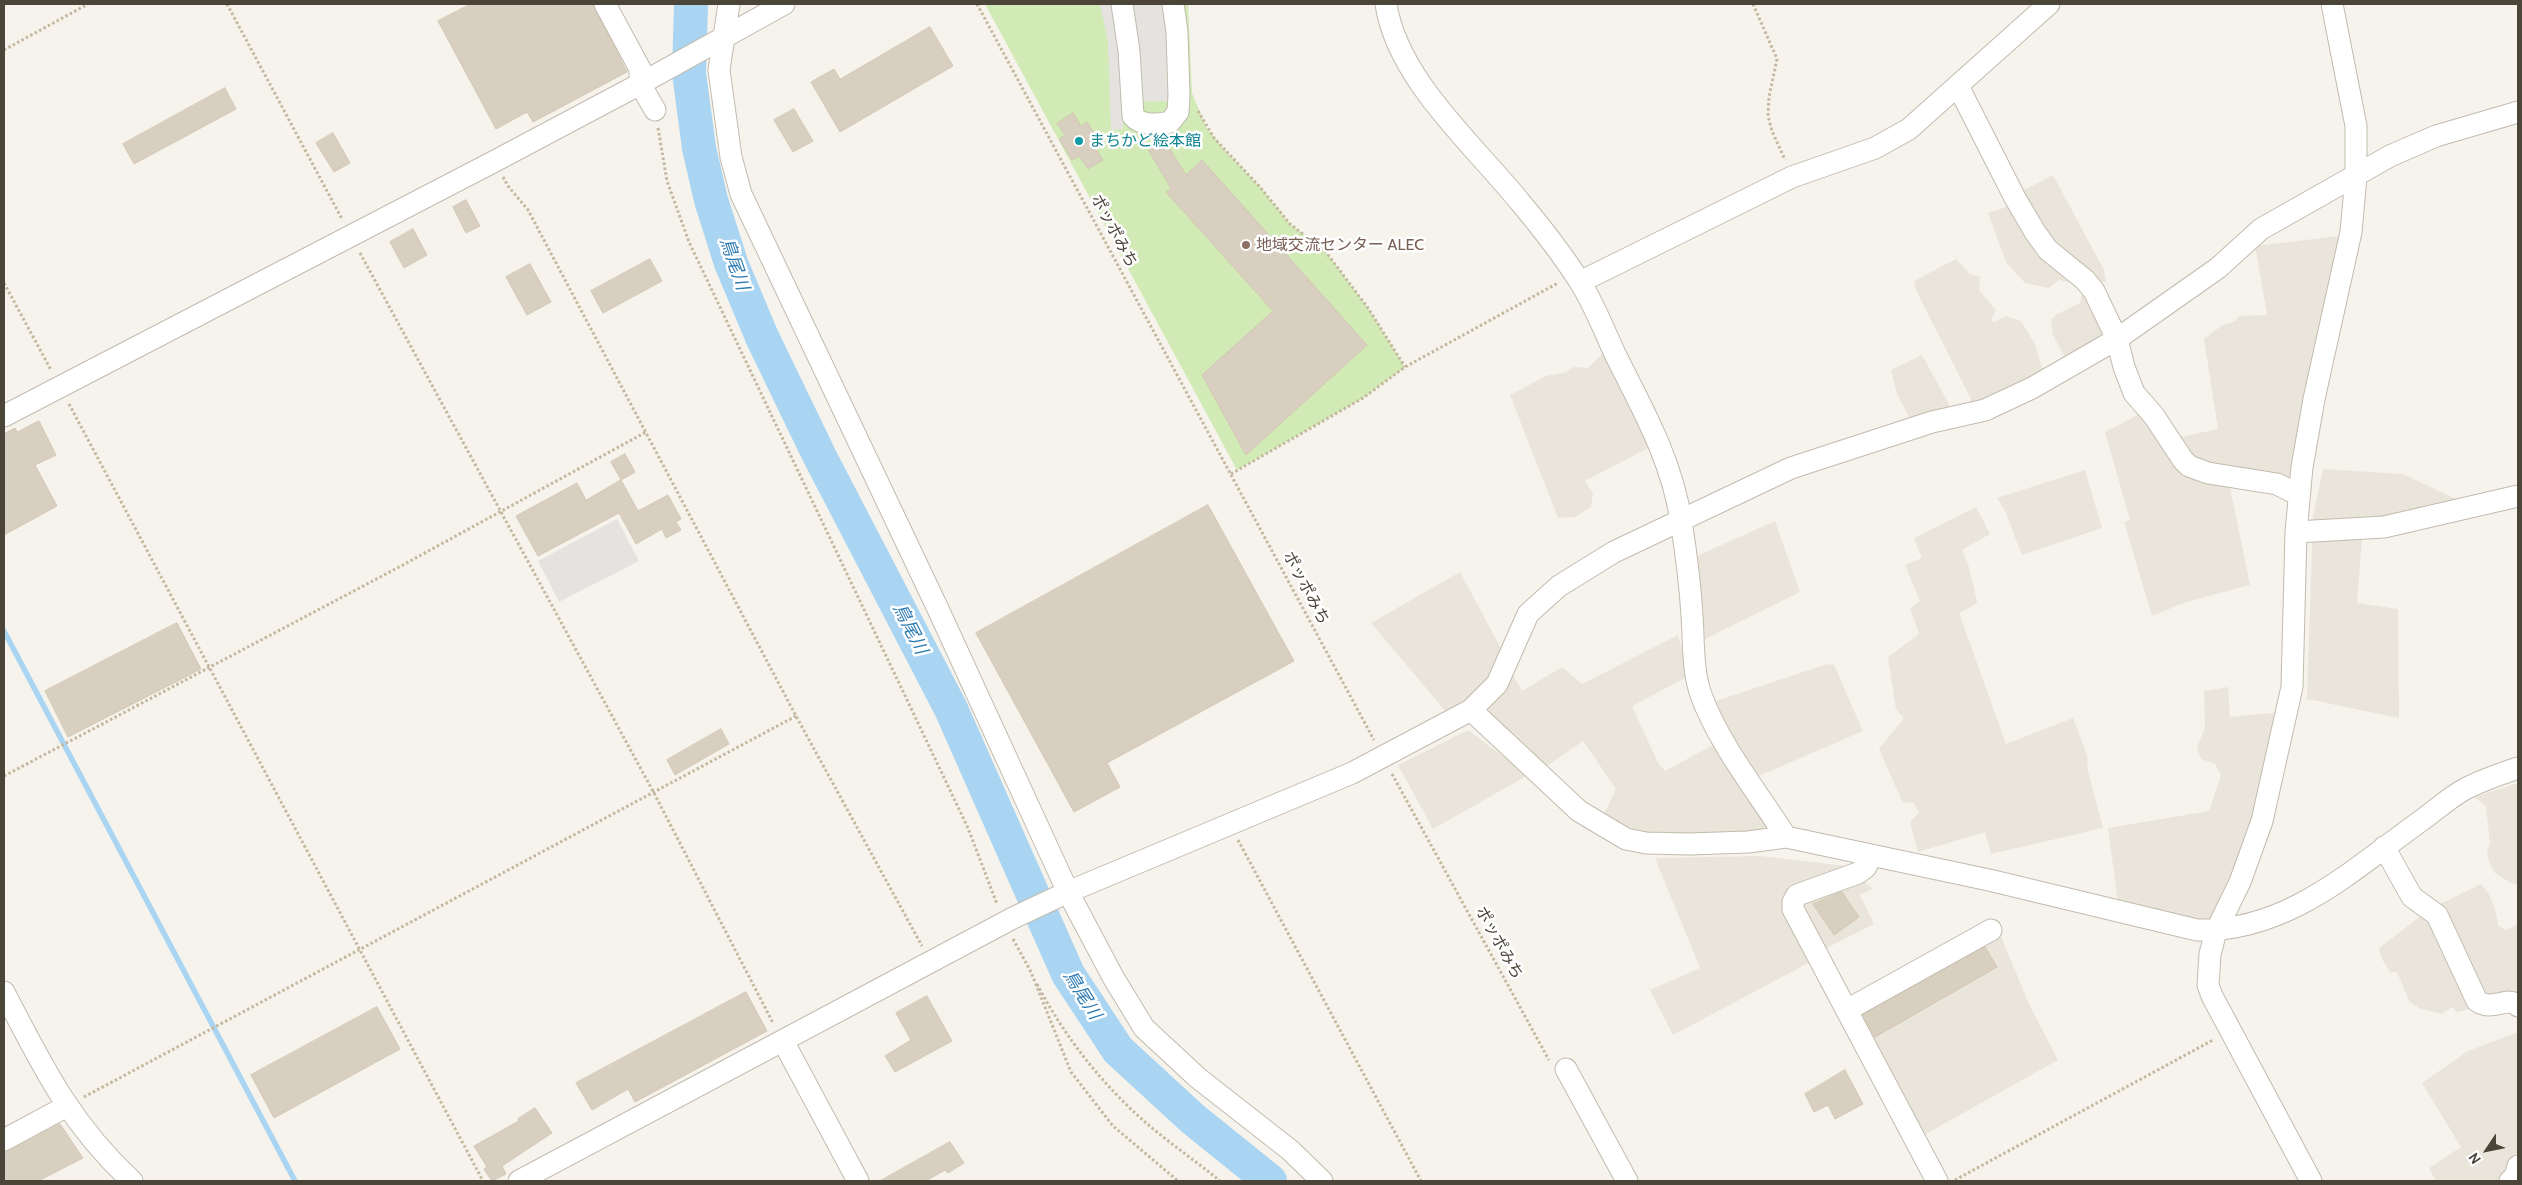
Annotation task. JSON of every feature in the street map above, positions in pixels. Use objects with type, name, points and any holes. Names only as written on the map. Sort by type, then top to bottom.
[{"type":"street","points":[[605,4],[646,81],[655,110]]},
{"type":"street","points":[[729,4],[714,43],[731,156],[741,194],[938,609],[1063,894],[1144,1028],[1198,1078],[1290,1150],[1322,1181]]},
{"type":"street","points":[[4,416],[350,234],[495,161],[646,81],[784,4]]},
{"type":"street","points":[[1122,4],[1129,51],[1133,116],[1141,122],[1158,124],[1170,122],[1178,112],[1178,57],[1173,4]]},
{"type":"street","points":[[1386,4],[1388,16],[1397,39],[1424,88],[1520,202],[1577,278],[1666,456],[1681,519],[1692,613],[1694,671],[1700,694],[1709,715],[1733,757],[1786,837]]},
{"type":"street","points":[[1577,278],[1792,177],[1875,148],[1891,140],[1909,129],[2049,4]]},
{"type":"street","points":[[2311,1181],[2208,985],[2210,954],[2216,930],[2240,882],[2262,821],[2292,686],[2296,532],[2299,495],[2314,399],[2351,232],[2356,177],[2356,126],[2332,4]]},
{"type":"street","points":[[1958,86],[2023,214],[2048,250],[2084,280],[2094,291],[2116,340],[2134,393],[2154,416],[2189,466],[2208,474],[2276,484],[2299,495]]},
{"type":"street","points":[[519,1181],[783,1042],[1008,920],[1063,894],[1229,823],[1311,792],[1383,758],[1471,710],[1497,684],[1528,614],[1560,586],[1614,552],[1792,468],[1932,422],[1985,410],[2032,388],[2116,340],[2218,268],[2261,229],[2356,177],[2390,156],[2436,136],[2518,112]]},
{"type":"street","points":[[2296,532],[2384,527],[2518,496]]},
{"type":"street","points":[[1471,710],[1579,811],[1626,839],[1646,843],[1689,844],[1748,842],[1786,837],[1989,880],[2172,926],[2216,930],[2270,919],[2290,911],[2321,893],[2463,790],[2518,768]]},
{"type":"street","points":[[2384,847],[2412,897],[2437,915],[2477,1001],[2488,1007],[2517,1003]]},
{"type":"street","points":[[1871,855],[1866,866],[1858,873],[1797,895],[1793,902],[1794,908],[1936,1181]]},
{"type":"street","points":[[1846,1010],[1991,930]]},
{"type":"street","points":[[4,992],[53,1085],[67,1106],[104,1155],[132,1181]]},
{"type":"street","points":[[783,1042],[858,1181]]},
{"type":"street","points":[[1560,1069],[1627,1181]]},
{"type":"street","points":[[4,1140],[67,1106]]},
{"type":"street","points":[[2510,1181],[2515,1177],[2518,1166]]},
{"type":"path","points":[[4,50],[88,4]]},
{"type":"path","points":[[227,4],[654,794],[783,1042]]},
{"type":"path","name":"ポッポみち","points":[[977,4],[1383,758],[1560,1069]]},
{"type":"path","points":[[1753,4],[1777,59],[1769,97],[1768,116],[1772,131],[1792,177]]},
{"type":"path","points":[[1196,108],[1214,138],[1260,187],[1290,224],[1325,251],[1368,308],[1405,367]]},
{"type":"path","points":[[655,110],[667,181],[689,242],[968,828],[1031,972],[1071,1072],[1113,1126],[1178,1181]]},
{"type":"path","points":[[495,161],[508,186],[528,210],[796,716],[931,962]]},
{"type":"path","points":[[1231,474],[1363,398],[1405,367],[1577,278]]},
{"type":"path","points":[[4,282],[483,1181]]},
{"type":"path","points":[[4,776],[646,432]]},
{"type":"path","points":[[67,1106],[654,794],[796,716]]},
{"type":"path","points":[[1229,823],[1421,1181]]},
{"type":"path","points":[[1031,972],[1052,1013],[1077,1048],[1120,1098],[1170,1143],[1220,1181]]},
{"type":"path","points":[[1952,1181],[2231,1030]]},
{"type":"shaded area","points":[[1100,4],[1163,4],[1167,32],[1171,101],[1123,101],[1123,129],[1111,130],[1108,41]]},
{"type":"shaded area","points":[[2053,175],[2104,270],[2106,281],[2095,286],[2114,325],[2069,366],[2053,335],[2051,320],[2057,314],[2080,303],[2082,294],[2071,283],[2059,280],[2049,288],[2025,283],[2006,262],[1988,213],[2006,207],[2005,200]]},
{"type":"shaded area","points":[[2340,236],[2289,485],[2228,477],[2250,585],[2186,602],[2152,616],[2124,522],[2130,520],[2105,432],[2138,415],[2157,410],[2176,438],[2218,429],[2204,339],[2221,326],[2235,321],[2239,316],[2267,315],[2255,246]]},
{"type":"shaded area","points":[[1956,259],[1970,274],[1980,277],[1979,290],[1996,310],[1991,321],[1995,322],[2006,316],[2021,321],[2035,344],[2042,368],[2050,374],[1965,418],[1971,399],[1916,290],[1914,281]]},
{"type":"shaded area","points":[[1605,351],[1650,447],[1585,481],[1593,494],[1591,507],[1575,517],[1558,518],[1510,395],[1546,376],[1564,373],[1574,367],[1588,368]]},
{"type":"shaded area","points":[[1922,355],[1955,415],[1913,425],[1897,394],[1891,370]]},
{"type":"shaded area","points":[[2323,469],[2403,474],[2456,499],[2455,520],[2408,533],[2362,538],[2357,603],[2398,609],[2399,718],[2307,699],[2313,517]]},
{"type":"shaded area","points":[[2085,470],[2102,528],[2022,555],[2005,511],[1997,498]]},
{"type":"shaded area","points":[[1976,507],[1990,534],[1962,550],[1968,564],[1977,601],[1976,604],[1959,613],[2006,744],[2073,718],[2087,755],[2088,771],[2103,828],[1991,854],[1985,832],[1918,852],[1910,822],[1919,812],[1913,802],[1903,803],[1879,749],[1904,718],[1896,709],[1888,657],[1919,634],[1910,608],[1920,601],[1905,565],[1922,558],[1914,538]]},
{"type":"shaded area","points":[[617,519],[639,561],[559,602],[538,561]]},
{"type":"shaded area","points":[[1775,521],[1800,592],[1705,639],[1697,556]]},
{"type":"shaded area","points":[[1460,572],[1504,654],[1487,682],[1471,700],[1448,714],[1371,623]]},
{"type":"shaded area","points":[[1678,635],[1689,676],[1632,706],[1658,763],[1665,771],[1715,744],[1766,825],[1761,834],[1664,837],[1642,833],[1603,816],[1616,789],[1583,741],[1547,766],[1487,712],[1512,673],[1522,691],[1562,667],[1582,684]]},
{"type":"shaded area","points":[[1827,664],[1834,665],[1863,731],[1752,779],[1710,703]]},
{"type":"shaded area","points":[[2228,687],[2230,717],[2282,712],[2227,902],[2209,920],[2187,922],[2118,903],[2108,828],[2209,811],[2221,775],[2215,764],[2201,759],[2197,747],[2205,728],[2204,691]]},
{"type":"shaded area","points":[[1468,730],[1528,775],[1433,829],[1398,765]]},
{"type":"shaded area","points":[[2518,783],[2518,884],[2511,883],[2495,873],[2489,862],[2487,851],[2490,843],[2486,806],[2474,797]]},
{"type":"shaded area","points":[[1761,856],[1846,866],[1873,889],[1860,895],[1874,924],[1821,951],[1814,960],[1673,1035],[1650,990],[1700,968],[1655,858]]},
{"type":"shaded area","points":[[2481,884],[2489,894],[2496,913],[2498,926],[2506,930],[2518,924],[2518,996],[2508,1002],[2456,1012],[2453,1007],[2441,1014],[2419,1008],[2409,1001],[2397,972],[2390,972],[2382,959],[2379,948],[2430,909]]},
{"type":"shaded area","points":[[1995,922],[2029,1004],[2058,1060],[1922,1136],[1848,1002]]},
{"type":"shaded area","points":[[2518,1032],[2517,1175],[2507,1181],[2436,1181],[2429,1168],[2461,1147],[2422,1083],[2468,1051]]},
{"type":"green space","points":[[985,4],[1188,4],[1192,93],[1206,127],[1260,187],[1290,224],[1325,251],[1368,308],[1405,367],[1363,398],[1237,470]]},
{"type":"building","points":[[471,4],[593,4],[627,72],[533,122],[527,112],[496,129],[438,21]]},
{"type":"building","points":[[930,27],[953,66],[840,132],[811,82],[834,69],[840,79]]},
{"type":"building","points":[[225,88],[236,109],[134,164],[123,144]]},
{"type":"building","points":[[794,109],[813,141],[793,152],[774,120]]},
{"type":"building","name":"まちかど絵本館","points":[[1073,113],[1081,126],[1087,122],[1100,142],[1094,146],[1103,160],[1088,169],[1079,156],[1072,160],[1059,139],[1065,135],[1057,124]]},
{"type":"building","points":[[333,133],[350,163],[334,172],[316,143]]},
{"type":"building","name":"地域交流センター ALEC","points":[[1163,138],[1186,175],[1202,160],[1367,345],[1246,455],[1202,375],[1273,311],[1166,192],[1171,188],[1147,148]]},
{"type":"building","points":[[466,200],[480,226],[466,233],[453,207]]},
{"type":"building","points":[[413,229],[427,255],[404,268],[390,242]]},
{"type":"building","points":[[650,259],[662,281],[603,313],[591,291]]},
{"type":"building","points":[[530,264],[551,302],[527,315],[506,277]]},
{"type":"building","points":[[39,421],[56,455],[35,465],[57,506],[4,535],[4,434],[15,428],[17,432]]},
{"type":"building","points":[[625,454],[635,472],[621,480],[611,462]]},
{"type":"building","points":[[621,480],[638,511],[668,495],[681,519],[676,522],[681,530],[666,538],[662,529],[636,544],[619,513],[538,556],[516,516],[577,483],[586,500]]},
{"type":"building","points":[[1208,505],[1294,661],[1107,763],[1120,787],[1074,812],[976,633]]},
{"type":"building","points":[[177,623],[201,669],[68,737],[45,691]]},
{"type":"building","points":[[721,729],[729,744],[675,775],[667,760]]},
{"type":"building","points":[[1842,892],[1859,917],[1834,935],[1813,904]]},
{"type":"building","points":[[1985,947],[1997,967],[1875,1037],[1863,1015]]},
{"type":"building","points":[[746,992],[767,1031],[635,1102],[628,1089],[592,1110],[576,1083]]},
{"type":"building","points":[[927,996],[952,1041],[895,1072],[885,1056],[911,1040],[896,1013]]},
{"type":"building","points":[[377,1007],[400,1049],[274,1118],[251,1075]]},
{"type":"building","points":[[1845,1070],[1863,1104],[1835,1119],[1828,1105],[1814,1112],[1805,1094]]},
{"type":"building","points":[[535,1108],[552,1133],[502,1166],[506,1174],[492,1181],[484,1169],[487,1167],[474,1146],[519,1121],[518,1119]]},
{"type":"building","points":[[60,1124],[83,1158],[38,1181],[4,1181],[4,1152]]},
{"type":"building","points":[[950,1142],[964,1163],[948,1173],[945,1170],[926,1181],[880,1181]]},
{"type":"waterway","name":"鳥尾川","points":[[691,4],[689,73],[699,148],[711,200],[731,263],[762,337],[819,455],[951,709],[1068,974],[1118,1050],[1193,1119],[1270,1181]]},
{"type":"waterway","points":[[4,631],[295,1181]]},
{"type":"place","name":"まちかど絵本館","points":[[1079,141]]},
{"type":"place","name":"地域交流センター ALEC","points":[[1246,245]]}]
